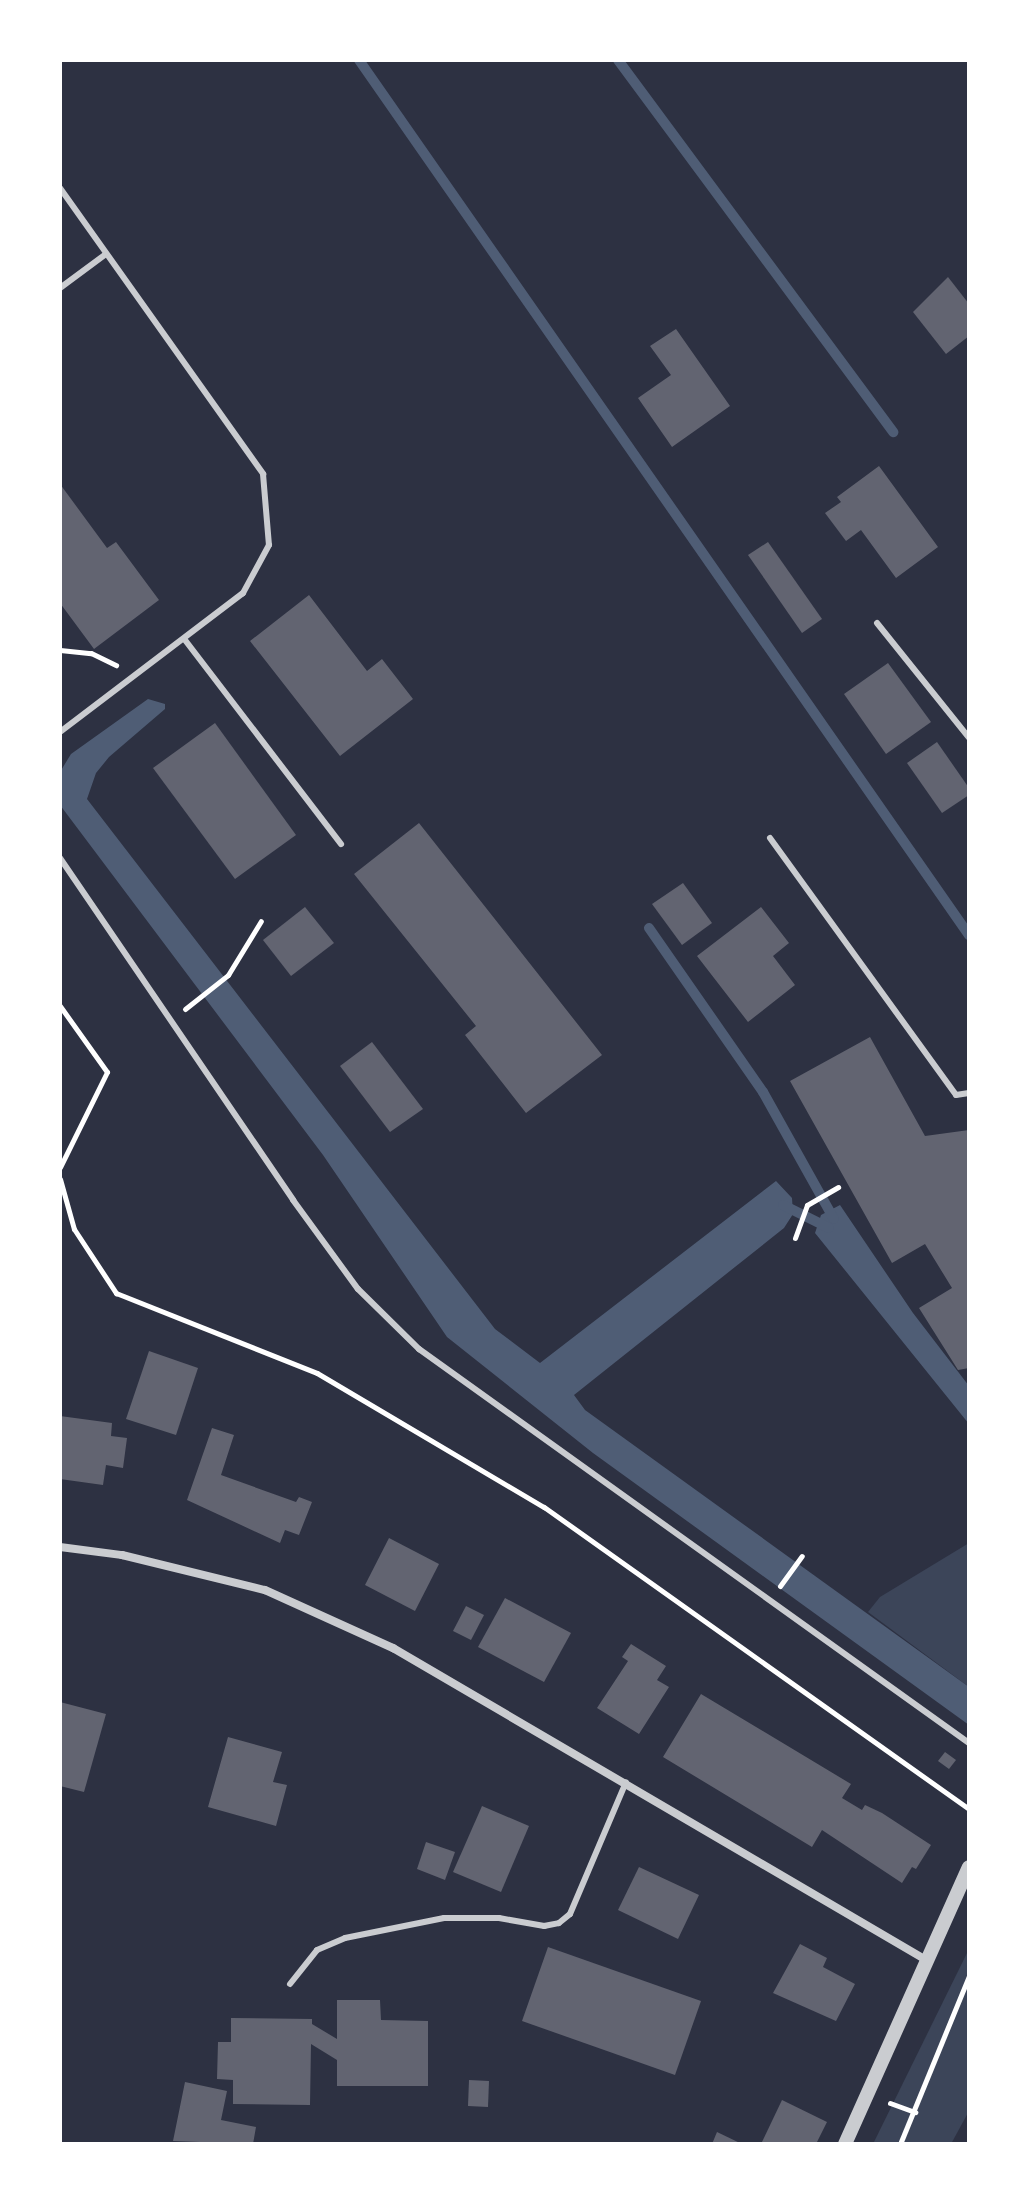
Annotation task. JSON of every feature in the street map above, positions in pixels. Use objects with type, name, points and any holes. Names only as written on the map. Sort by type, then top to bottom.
[{"type":"street","points":[[60,1547],[122,1555],[265,1590],[393,1648],[926,1960]]},
{"type":"street","points":[[845,2144],[969,1867]]},
{"type":"lane","points":[[60,188],[263,474],[269,545],[243,593],[60,732]]},
{"type":"lane","points":[[60,288],[106,254]]},
{"type":"lane","points":[[877,623],[969,738]]},
{"type":"lane","points":[[185,640],[341,844]]},
{"type":"lane","points":[[770,838],[956,1095],[969,1093]]},
{"type":"lane","points":[[60,858],[358,1289],[419,1349],[768,1603],[969,1743]]},
{"type":"lane","points":[[290,1984],[317,1950],[345,1938],[444,1918],[499,1918],[544,1926],[559,1923],[570,1914],[626,1782]]},
{"type":"path","points":[[60,650],[91,653],[137,675]]},
{"type":"path","points":[[198,1000],[228,975],[261,921]]},
{"type":"path","points":[[60,1006],[107,1072],[60,1167]]},
{"type":"path","points":[[60,1179],[74,1229],[116,1293],[317,1373],[544,1507],[969,1809]]},
{"type":"path","points":[[795,1238],[807,1205],[838,1187]]},
{"type":"path","points":[[768,1603],[802,1556]]},
{"type":"path","points":[[900,2144],[969,1976]]},
{"type":"shaded area","points":[[148,699],[165,704],[165,709],[109,757],[96,773],[87,799],[495,1329],[540,1363],[776,1181],[792,1198],[793,1214],[784,1228],[574,1395],[585,1410],[969,1687],[969,1725],[593,1453],[447,1337],[323,1155],[60,805],[60,772],[71,754]]},
{"type":"shaded area","points":[[840,1205],[913,1313],[969,1386],[969,1424],[815,1233],[821,1215]]},
{"type":"shaded area","points":[[969,1543],[969,1687],[868,1612],[880,1597]]},
{"type":"shaded area","points":[[969,1949],[969,2111],[951,2144],[873,2144]]},
{"type":"building","points":[[948,277],[969,304],[969,336],[946,354],[913,312]]},
{"type":"building","points":[[676,329],[730,406],[672,447],[638,398],[671,375],[650,346]]},
{"type":"building","points":[[879,466],[938,547],[896,578],[861,530],[846,541],[825,513],[841,502],[837,497]]},
{"type":"building","points":[[60,484],[107,548],[116,542],[159,600],[94,649],[60,603]]},
{"type":"building","points":[[768,542],[822,619],[802,633],[748,555]]},
{"type":"building","points":[[309,595],[367,671],[382,659],[413,699],[340,756],[250,641]]},
{"type":"building","points":[[888,663],[931,722],[886,754],[844,694]]},
{"type":"building","points":[[215,723],[296,835],[235,879],[153,768]]},
{"type":"building","points":[[937,742],[969,788],[969,795],[942,813],[907,763]]},
{"type":"building","points":[[419,823],[602,1055],[526,1113],[465,1035],[476,1026],[354,874]]},
{"type":"building","points":[[683,883],[712,923],[682,945],[652,904]]},
{"type":"building","points":[[305,907],[334,943],[291,976],[263,940]]},
{"type":"building","points":[[761,907],[789,943],[773,956],[795,985],[748,1022],[697,956]]},
{"type":"building","points":[[870,1037],[925,1136],[969,1130],[969,1368],[958,1370],[919,1308],[952,1288],[925,1244],[892,1263],[790,1081]]},
{"type":"building","points":[[372,1042],[423,1109],[390,1132],[340,1066]]},
{"type":"building","points":[[149,1351],[198,1368],[176,1435],[126,1419]]},
{"type":"building","points":[[60,1416],[112,1423],[111,1436],[127,1438],[123,1468],[106,1465],[103,1485],[60,1479]]},
{"type":"building","points":[[212,1428],[234,1435],[221,1475],[296,1502],[299,1497],[312,1502],[299,1535],[285,1530],[280,1543],[187,1500]]},
{"type":"building","points":[[389,1538],[439,1564],[415,1611],[365,1585]]},
{"type":"building","points":[[505,1598],[571,1633],[544,1682],[478,1647]]},
{"type":"building","points":[[466,1606],[484,1615],[471,1640],[453,1631]]},
{"type":"building","points":[[631,1644],[666,1666],[657,1680],[669,1687],[639,1734],[597,1708],[628,1661],[622,1657]]},
{"type":"building","points":[[701,1694],[851,1784],[842,1798],[862,1810],[865,1805],[882,1813],[931,1845],[916,1869],[912,1867],[902,1883],[822,1830],[812,1847],[663,1757]]},
{"type":"building","points":[[60,1702],[106,1714],[84,1792],[60,1786]]},
{"type":"building","points":[[228,1737],[282,1752],[273,1782],[287,1785],[276,1826],[208,1807]]},
{"type":"building","points":[[945,1752],[956,1760],[949,1769],[938,1761]]},
{"type":"building","points":[[482,1806],[529,1826],[501,1892],[453,1872]]},
{"type":"building","points":[[426,1842],[455,1852],[445,1880],[417,1869]]},
{"type":"building","points":[[639,1867],[699,1895],[678,1939],[618,1910]]},
{"type":"building","points":[[800,1944],[827,1958],[823,1967],[855,1984],[836,2021],[773,1993]]},
{"type":"building","points":[[548,1947],[701,2001],[675,2075],[522,2021]]},
{"type":"building","points":[[337,2000],[380,2000],[381,2020],[428,2021],[428,2086],[337,2086],[337,2060],[311,2044],[310,2105],[233,2104],[233,2080],[217,2079],[218,2042],[231,2042],[231,2018],[312,2019],[312,2024],[337,2039]]},
{"type":"building","points":[[469,2080],[489,2081],[488,2107],[468,2106]]},
{"type":"building","points":[[185,2082],[227,2091],[221,2120],[256,2127],[253,2144],[173,2141]]},
{"type":"building","points":[[782,2100],[827,2122],[816,2144],[761,2144]]},
{"type":"building","points":[[717,2132],[742,2144],[712,2144]]},
{"type":"waterway","points":[[359,60],[969,935]]},
{"type":"waterway","points":[[618,60],[893,432]]},
{"type":"waterway","points":[[649,928],[763,1092],[834,1219]]},
{"type":"waterway","points":[[783,1205],[829,1228]]}]
